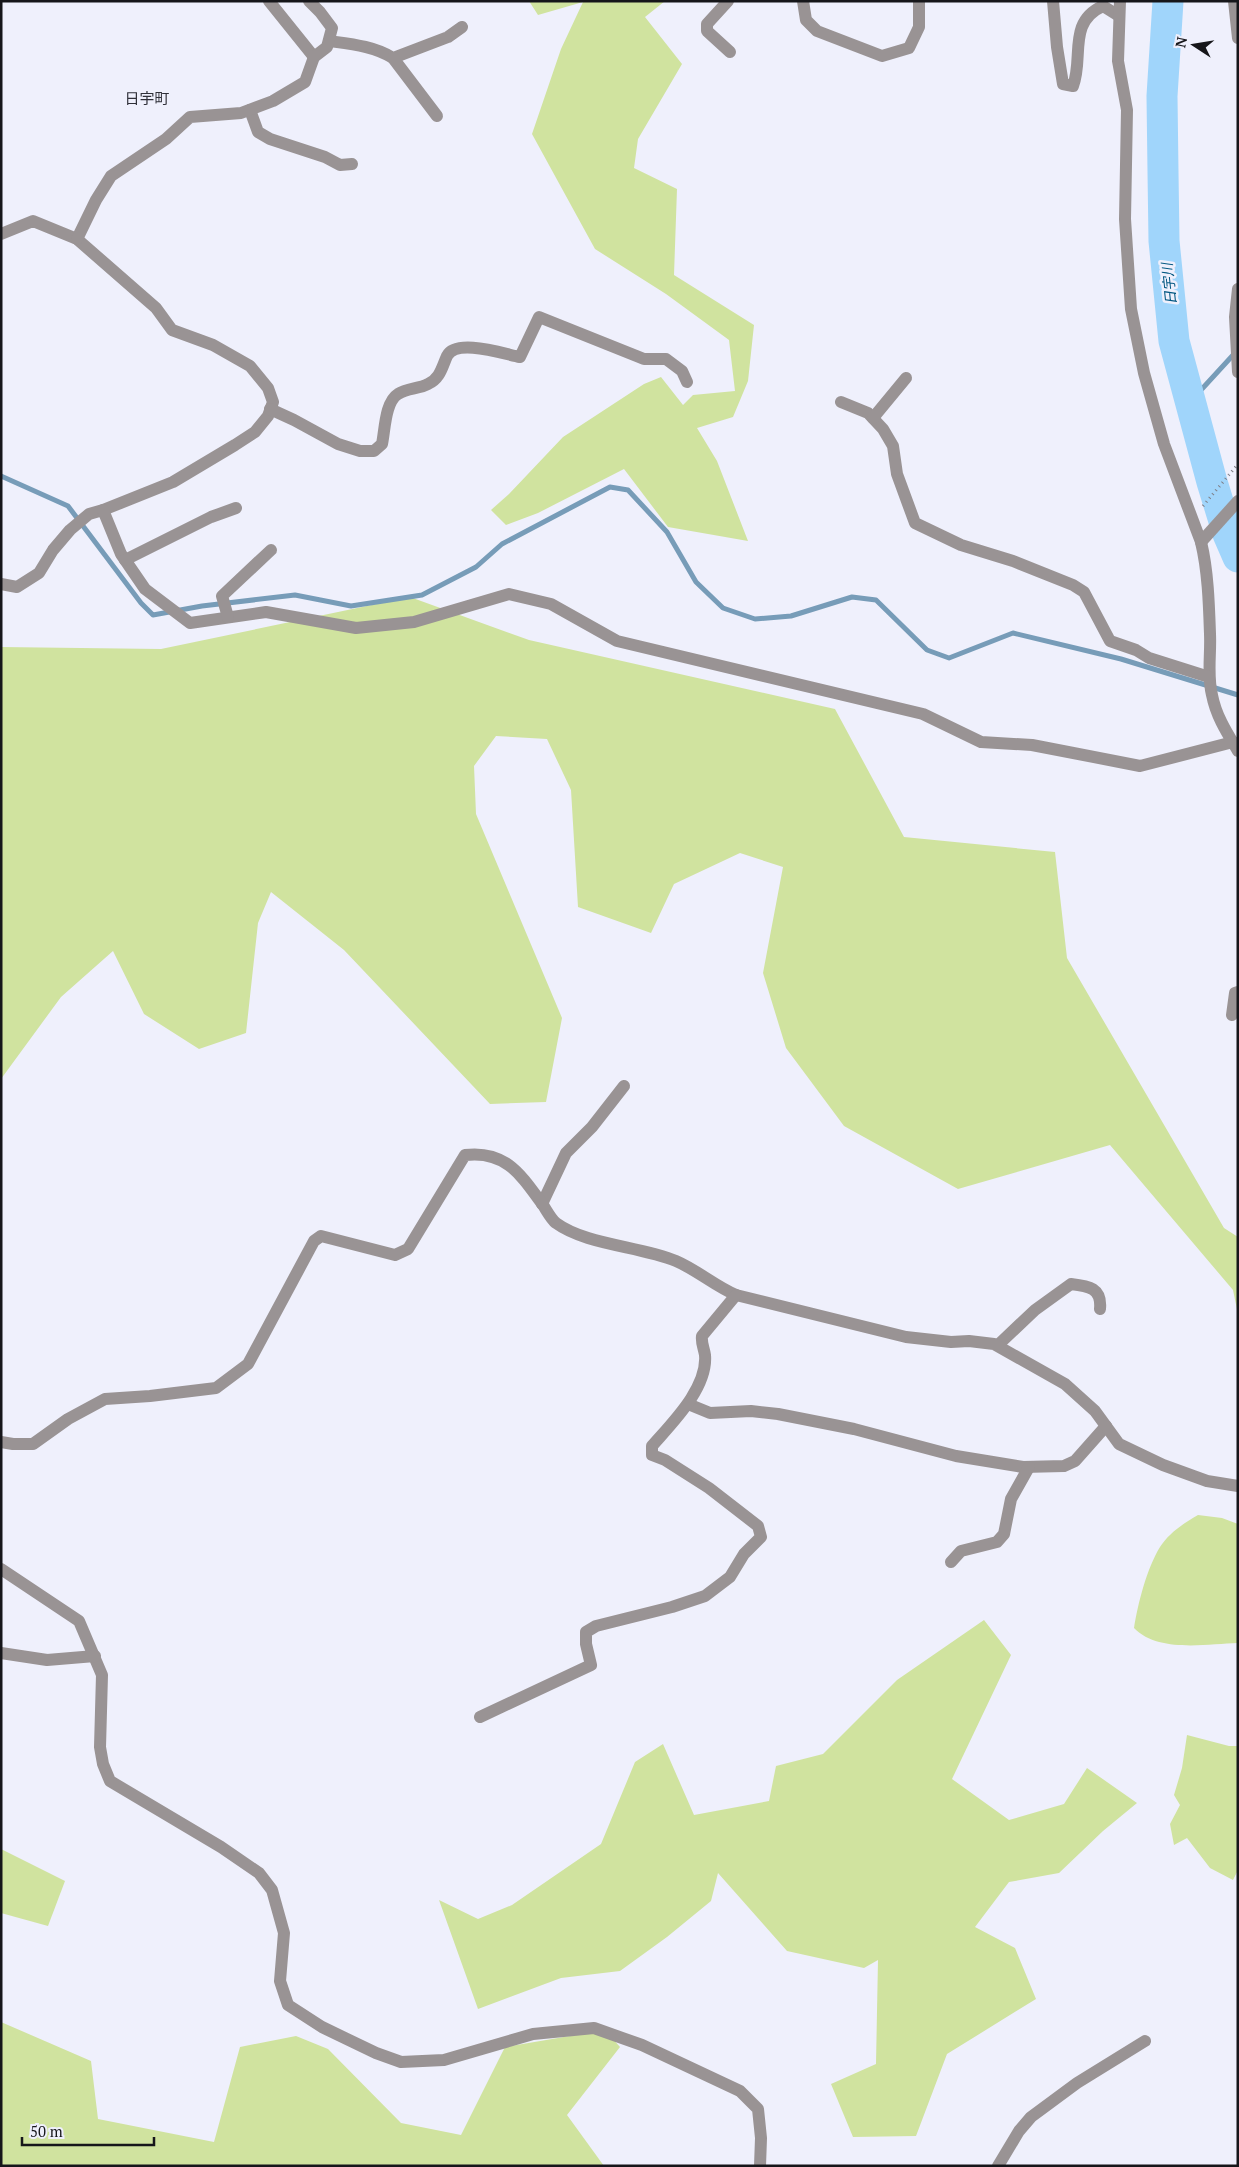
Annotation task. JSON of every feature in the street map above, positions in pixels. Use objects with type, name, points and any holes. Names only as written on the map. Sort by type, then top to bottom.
[{"type":"street","points":[[269,1],[314,56]]},
{"type":"street","points":[[77,239],[96,200],[111,176],[166,139],[190,117],[240,113],[250,110],[273,101],[306,82],[314,56],[327,47],[332,28],[309,1]]},
{"type":"street","points":[[728,1],[707,24],[707,31],[730,52]]},
{"type":"street","points":[[803,1],[806,20],[817,31],[882,56],[910,48],[919,27],[919,1]]},
{"type":"street","points":[[1053,1],[1057,47],[1063,84],[1073,86],[1078,74],[1077,42],[1092,11],[1103,6],[1119,16]]},
{"type":"street","points":[[103,510],[125,560],[145,589],[190,623],[266,612],[356,628],[414,622],[509,594],[551,604],[617,641],[923,714],[981,742],[1032,745],[1140,766],[1235,747],[1218,716],[1209,678],[1210,634],[1204,539],[1164,444],[1144,373],[1131,309],[1125,219],[1127,110],[1118,61],[1120,1]]},
{"type":"street","points":[[1234,1],[1238,38]]},
{"type":"street","points":[[393,58],[448,37],[462,27]]},
{"type":"street","points":[[329,41],[383,52],[393,58],[437,116]]},
{"type":"street","points":[[250,110],[258,132],[270,139],[324,157],[340,165],[352,164]]},
{"type":"street","points":[[1,234],[34,221],[77,239],[156,308],[172,330],[213,345],[250,366],[268,388],[273,402],[268,416],[254,432],[235,445],[173,482],[89,514],[70,530],[53,550],[38,573],[17,586],[1,584]]},
{"type":"street","points":[[1238,289],[1235,317],[1238,372]]},
{"type":"street","points":[[270,409],[338,444],[360,452],[374,451],[382,444],[390,405],[397,394],[428,384],[440,375],[448,354],[456,349],[466,346],[520,357],[539,317],[644,359],[666,359],[682,371],[687,382]]},
{"type":"street","points":[[873,418],[906,378]]},
{"type":"street","points":[[841,402],[868,413],[883,429],[893,446],[897,474],[915,523],[961,545],[1013,560],[1073,585],[1084,592],[1110,641],[1136,650],[1149,658],[1209,678]]},
{"type":"street","points":[[1204,539],[1238,501]]},
{"type":"street","points":[[125,560],[211,517],[236,508]]},
{"type":"street","points":[[228,616],[222,596],[271,550]]},
{"type":"street","points":[[1232,1014],[1235,993],[1238,992]]},
{"type":"street","points":[[542,1204],[566,1153],[592,1127],[624,1086]]},
{"type":"street","points":[[1,1442],[33,1444],[68,1419],[105,1399],[216,1388],[248,1364],[314,1241],[321,1236],[395,1255],[408,1249],[465,1155],[481,1153],[493,1156],[519,1172],[555,1222],[578,1236],[634,1248],[677,1261],[736,1295],[906,1337],[998,1345],[1065,1384],[1095,1411],[1119,1444],[1164,1465],[1208,1481],[1238,1486]]},
{"type":"street","points":[[998,1345],[1035,1310],[1071,1284],[1088,1286],[1095,1291],[1101,1301],[1100,1309]]},
{"type":"street","points":[[480,1717],[591,1665],[586,1644],[586,1632],[596,1626],[672,1607],[705,1596],[730,1577],[744,1554],[761,1537],[758,1526],[709,1488],[665,1460],[652,1455],[652,1446],[688,1404],[702,1374],[705,1354],[701,1344],[702,1336],[736,1295]]},
{"type":"street","points":[[688,1404],[710,1413],[751,1411],[778,1414],[854,1429],[956,1456],[1029,1467],[1064,1466],[1075,1461],[1106,1426]]},
{"type":"street","points":[[951,1562],[961,1551],[997,1542],[1004,1534],[1011,1499],[1029,1467]]},
{"type":"street","points":[[1,1569],[79,1620],[102,1675],[100,1747],[103,1764],[110,1781],[221,1847],[259,1873],[272,1890],[284,1933],[280,1981],[288,2005],[322,2027],[376,2053],[401,2062],[444,2060],[533,2034],[594,2028],[642,2045],[740,2091],[758,2109],[761,2138],[760,2166]]},
{"type":"street","points":[[1,1653],[47,1660],[95,1656]]},
{"type":"street","points":[[998,2166],[1019,2131],[1031,2117],[1077,2083],[1145,2042]]},
{"type":"path","points":[[1200,510],[1238,464]]},
{"type":"green space","points":[[529,1],[665,1],[645,17],[682,64],[638,139],[634,168],[677,189],[674,275],[754,325],[748,381],[733,417],[697,428],[717,461],[748,541],[668,527],[624,469],[538,513],[506,525],[491,510],[509,494],[563,437],[644,384],[661,377],[683,405],[693,395],[735,391],[729,340],[666,294],[595,249],[532,134],[561,49],[583,2],[538,15]]},
{"type":"green space","points":[[410,597],[529,640],[835,709],[904,837],[1055,852],[1067,958],[1224,1228],[1238,1237],[1238,1314],[1233,1290],[1110,1145],[958,1189],[844,1126],[786,1048],[763,973],[783,867],[740,853],[674,884],[651,933],[578,907],[571,790],[547,739],[496,736],[474,766],[476,814],[562,1018],[546,1102],[490,1104],[344,950],[271,892],[258,923],[246,1033],[199,1049],[144,1014],[113,951],[61,997],[1,1079],[1,647],[161,649]]},
{"type":"green space","points":[[1198,1515],[1222,1518],[1238,1524],[1238,1643],[1169,1644],[1144,1636],[1134,1628],[1144,1586],[1155,1555],[1168,1537],[1187,1521]]},
{"type":"green space","points":[[984,1620],[1011,1655],[952,1779],[1009,1820],[1064,1804],[1087,1768],[1137,1803],[1103,1831],[1059,1873],[1009,1882],[975,1927],[1015,1948],[1036,1999],[947,2054],[916,2136],[853,2137],[831,2084],[876,2064],[878,1960],[864,1968],[787,1951],[718,1873],[711,1901],[667,1937],[620,1971],[561,1978],[478,2009],[439,1900],[478,1919],[512,1905],[601,1844],[635,1762],[663,1744],[694,1815],[769,1801],[776,1766],[823,1754],[897,1680]]},
{"type":"green space","points":[[1187,1735],[1229,1746],[1238,1746],[1238,1870],[1233,1880],[1210,1868],[1187,1838],[1174,1845],[1170,1824],[1180,1805],[1174,1795],[1182,1768]]},
{"type":"green space","points":[[1,1849],[65,1881],[48,1926],[1,1913]]},
{"type":"green space","points":[[1,2022],[91,2061],[98,2119],[214,2142],[240,2047],[296,2036],[328,2049],[401,2123],[461,2135],[505,2047],[605,2030],[620,2047],[567,2115],[604,2166],[1,2166]]},
{"type":"waterway","name":"日宇川","points":[[1168,1],[1162,96],[1164,241],[1174,341],[1212,482],[1228,534],[1238,557]]},
{"type":"waterway","points":[[1190,402],[1234,354]]},
{"type":"waterway","points":[[1,476],[68,506],[141,603],[153,615],[202,606],[295,595],[351,606],[422,595],[476,567],[502,544],[610,487],[628,490],[667,532],[696,582],[723,608],[755,619],[791,616],[852,597],[876,600],[927,650],[949,658],[1013,633],[1121,659],[1238,695]]},
{"type":"district","name":"日宇町","points":[[147,99]]}]
